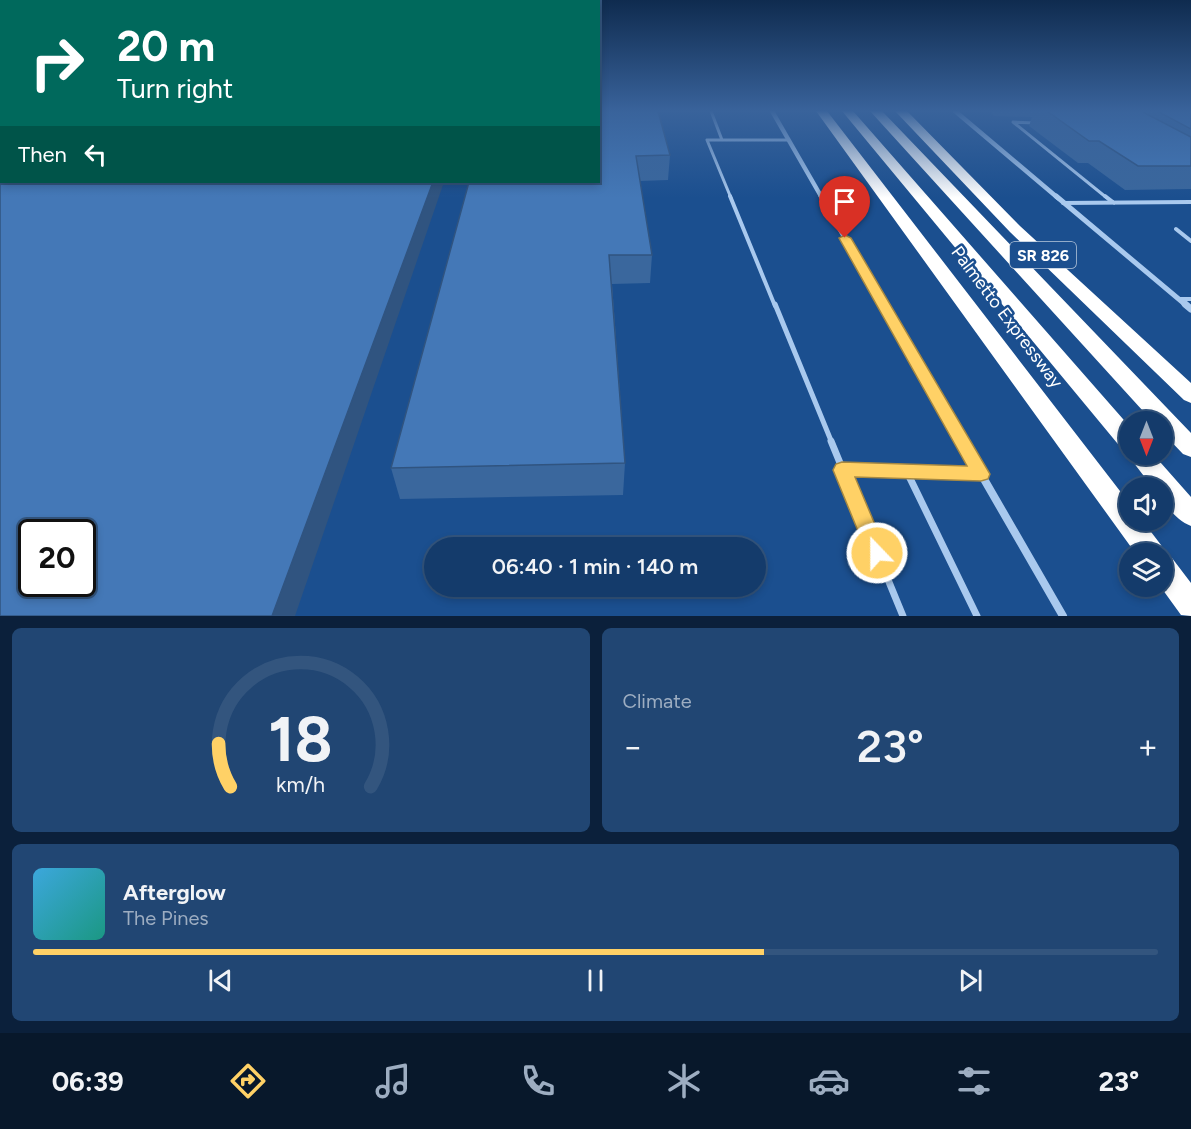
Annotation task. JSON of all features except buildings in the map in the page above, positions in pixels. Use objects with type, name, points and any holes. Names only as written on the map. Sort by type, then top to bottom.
[{"type":"highway","name":"Palmetto Expressway","points":[[842,140],[1144,543]]},
{"type":"highway","points":[[872,140],[1119,430]]},
{"type":"highway","points":[[902,140],[1191,448]]},
{"type":"highway","name":"SR 826","points":[[928,140],[1015,229],[1191,395]]},
{"type":"highway","points":[[1148,465],[1191,515]]},
{"type":"highway","points":[[1173,582],[1187,602]]},
{"type":"street","points":[[788,140],[1063,616]]},
{"type":"street","points":[[989,140],[1191,309]]},
{"type":"lane","points":[[788,140],[707,140],[903,616]]},
{"type":"lane","points":[[1035,140],[1114,203]]},
{"type":"lane","points":[[1063,203],[1191,202]]},
{"type":"lane","points":[[1176,229],[1191,241]]},
{"type":"lane","points":[[1179,299],[1191,299]]},
{"type":"lane","points":[[842,470],[906,470],[981,474]]},
{"type":"lane","points":[[906,470],[977,616]]},
{"type":"route","points":[[845,238],[981,474],[906,470],[842,470],[877,553]]}]
